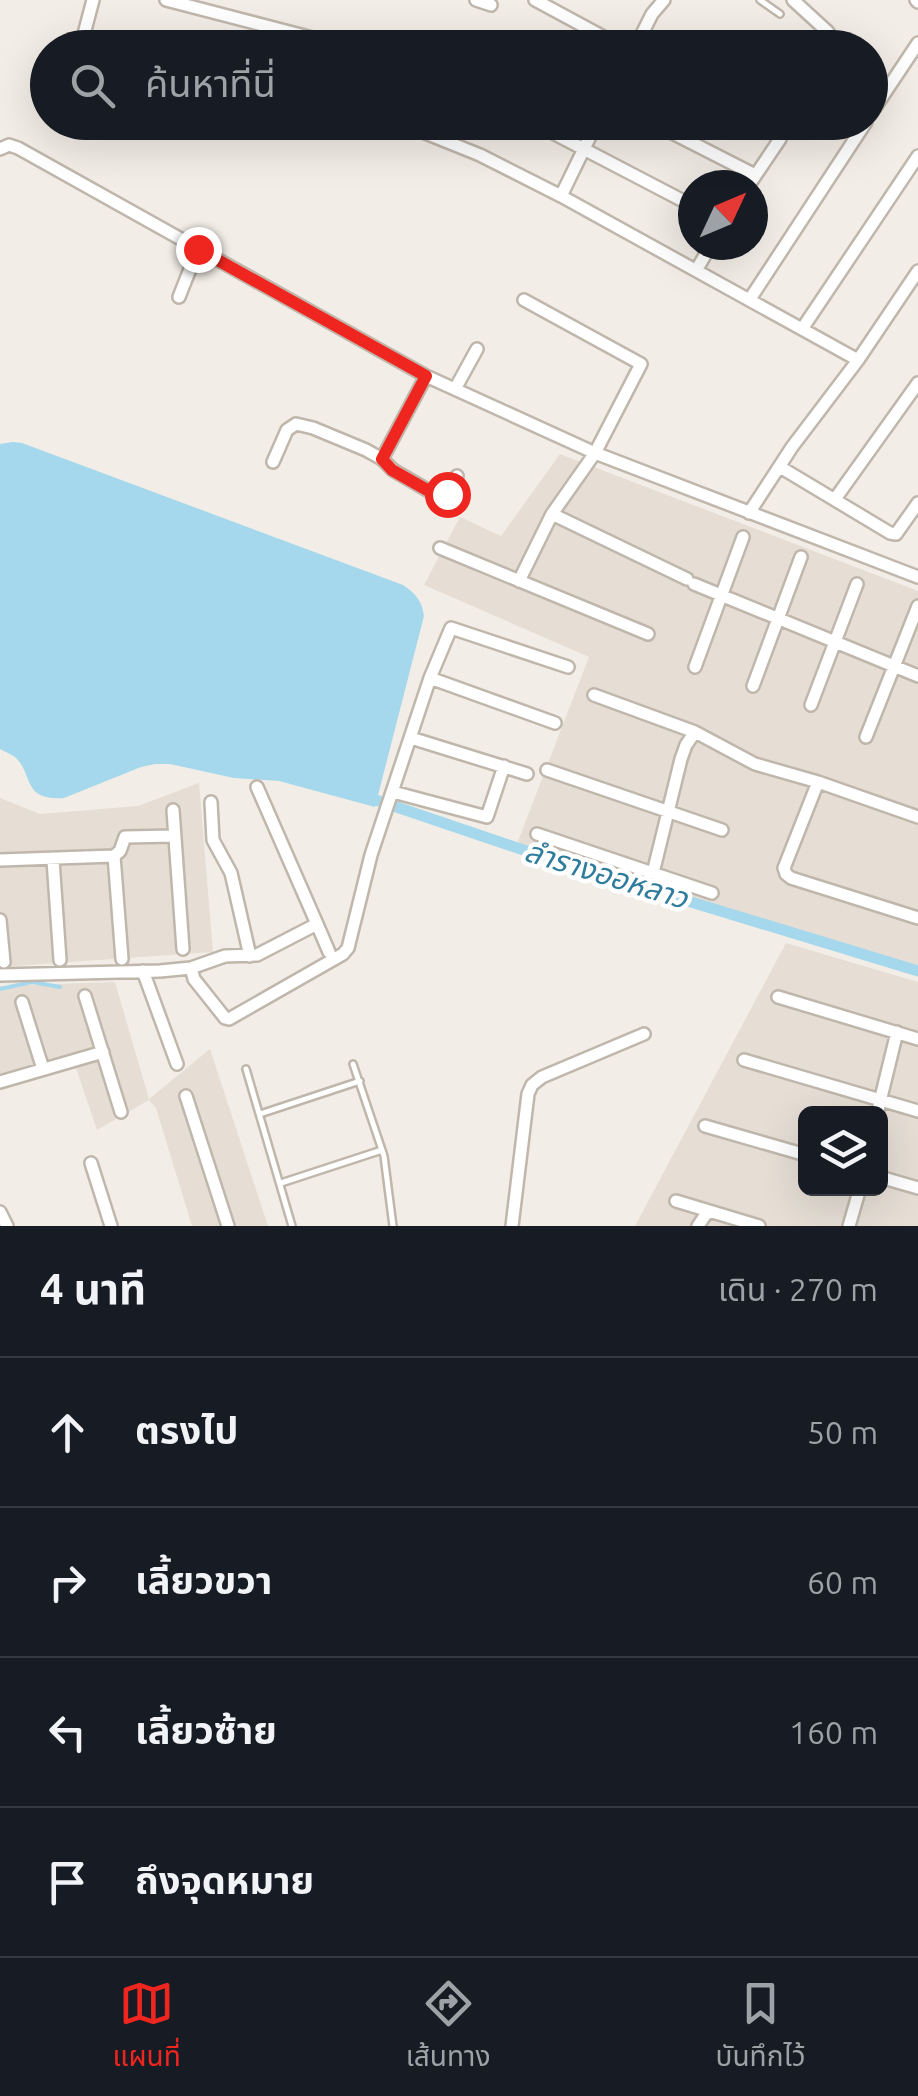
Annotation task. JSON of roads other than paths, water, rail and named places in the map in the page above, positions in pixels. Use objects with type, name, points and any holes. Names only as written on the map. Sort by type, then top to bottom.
[{"type":"street","points":[[85,30],[92,0]]},
{"type":"street","points":[[166,0],[282,30]]},
{"type":"street","points":[[476,0],[490,5]]},
{"type":"street","points":[[535,0],[591,30]]},
{"type":"street","points":[[644,30],[664,0]]},
{"type":"street","points":[[793,0],[826,30]]},
{"type":"street","points":[[888,89],[918,43]]},
{"type":"street","points":[[443,140],[561,196],[858,360]]},
{"type":"street","points":[[566,140],[678,198]]},
{"type":"street","points":[[561,196],[588,140]]},
{"type":"street","points":[[682,140],[735,170]]},
{"type":"street","points":[[759,170],[779,140]]},
{"type":"street","points":[[750,299],[854,140]]},
{"type":"street","points":[[0,149],[9,145],[18,148],[426,376],[595,454],[918,578]]},
{"type":"street","points":[[802,329],[918,156]]},
{"type":"street","points":[[179,297],[198,249]]},
{"type":"street","points":[[696,269],[702,260]]},
{"type":"street","points":[[749,514],[918,271]]},
{"type":"street","points":[[519,581],[552,514],[595,454],[641,364],[524,300]]},
{"type":"street","points":[[455,389],[478,348]]},
{"type":"street","points":[[382,459],[426,376]]},
{"type":"street","points":[[835,499],[918,383]]},
{"type":"street","points":[[272,462],[287,430],[296,424],[314,428],[382,459],[392,470],[436,495],[447,494],[457,476]]},
{"type":"street","points":[[780,467],[890,533],[896,534],[918,503]]},
{"type":"street","points":[[552,514],[723,597],[918,676]]},
{"type":"street","points":[[695,667],[743,537]]},
{"type":"street","points":[[440,548],[648,634]]},
{"type":"street","points":[[753,686],[801,558]]},
{"type":"street","points":[[811,705],[856,584]]},
{"type":"street","points":[[866,737],[918,606]]},
{"type":"street","points":[[191,968],[194,978],[229,1019],[348,948],[371,854],[430,678],[451,628],[568,667]]},
{"type":"street","points":[[430,678],[555,723]]},
{"type":"street","points":[[594,695],[695,732],[754,764],[918,817]]},
{"type":"street","points":[[654,873],[686,746],[695,732]]},
{"type":"street","points":[[411,738],[527,774]]},
{"type":"street","points":[[393,792],[487,817],[504,766]]},
{"type":"street","points":[[546,770],[722,830]]},
{"type":"street","points":[[818,782],[784,868],[786,874],[918,918]]},
{"type":"street","points":[[257,787],[329,952]]},
{"type":"street","points":[[211,802],[212,840],[231,873],[250,956]]},
{"type":"street","points":[[173,810],[183,949]]},
{"type":"street","points":[[537,834],[712,893]]},
{"type":"street","points":[[0,860],[114,856],[125,837],[174,836]]},
{"type":"street","points":[[114,856],[122,959]]},
{"type":"street","points":[[53,860],[60,960]]},
{"type":"street","points":[[0,920],[4,962]]},
{"type":"street","points":[[0,975],[191,968],[225,956],[257,955],[316,924]]},
{"type":"street","points":[[143,971],[178,1064]]},
{"type":"street","points":[[85,996],[121,1112]]},
{"type":"street","points":[[778,997],[918,1039]]},
{"type":"street","points":[[22,1002],[43,1069]]},
{"type":"street","points":[[879,1106],[897,1032]]},
{"type":"street","points":[[512,1226],[532,1085],[542,1077],[644,1034]]},
{"type":"street","points":[[0,1082],[103,1052]]},
{"type":"street","points":[[744,1060],[918,1111]]},
{"type":"street","points":[[186,1096],[228,1226]]},
{"type":"street","points":[[705,1126],[798,1153]]},
{"type":"street","points":[[90,1162],[111,1226]]},
{"type":"street","points":[[888,1179],[918,1188]]},
{"type":"street","points":[[849,1226],[858,1196]]},
{"type":"street","points":[[676,1201],[759,1226]]},
{"type":"street","points":[[698,1226],[708,1211]]},
{"type":"street","points":[[0,1212],[8,1226]]},
{"type":"lane","points":[[760,0],[780,14]]},
{"type":"lane","points":[[354,1064],[382,1150],[393,1226]]},
{"type":"lane","points":[[246,1068],[292,1226]]},
{"type":"lane","points":[[260,1114],[360,1082]]},
{"type":"lane","points":[[281,1183],[382,1150]]},
{"type":"water","points":[[13,442],[403,585],[415,595],[424,616],[375,807],[279,781],[234,778],[170,764],[141,767],[64,798],[50,798],[35,791],[21,764],[0,749],[0,444]]},
{"type":"waterway","name":"ลำรางออหลาว","points":[[364,796],[550,859],[918,971]]},
{"type":"waterway","points":[[0,989],[32,982],[60,987]]}]
